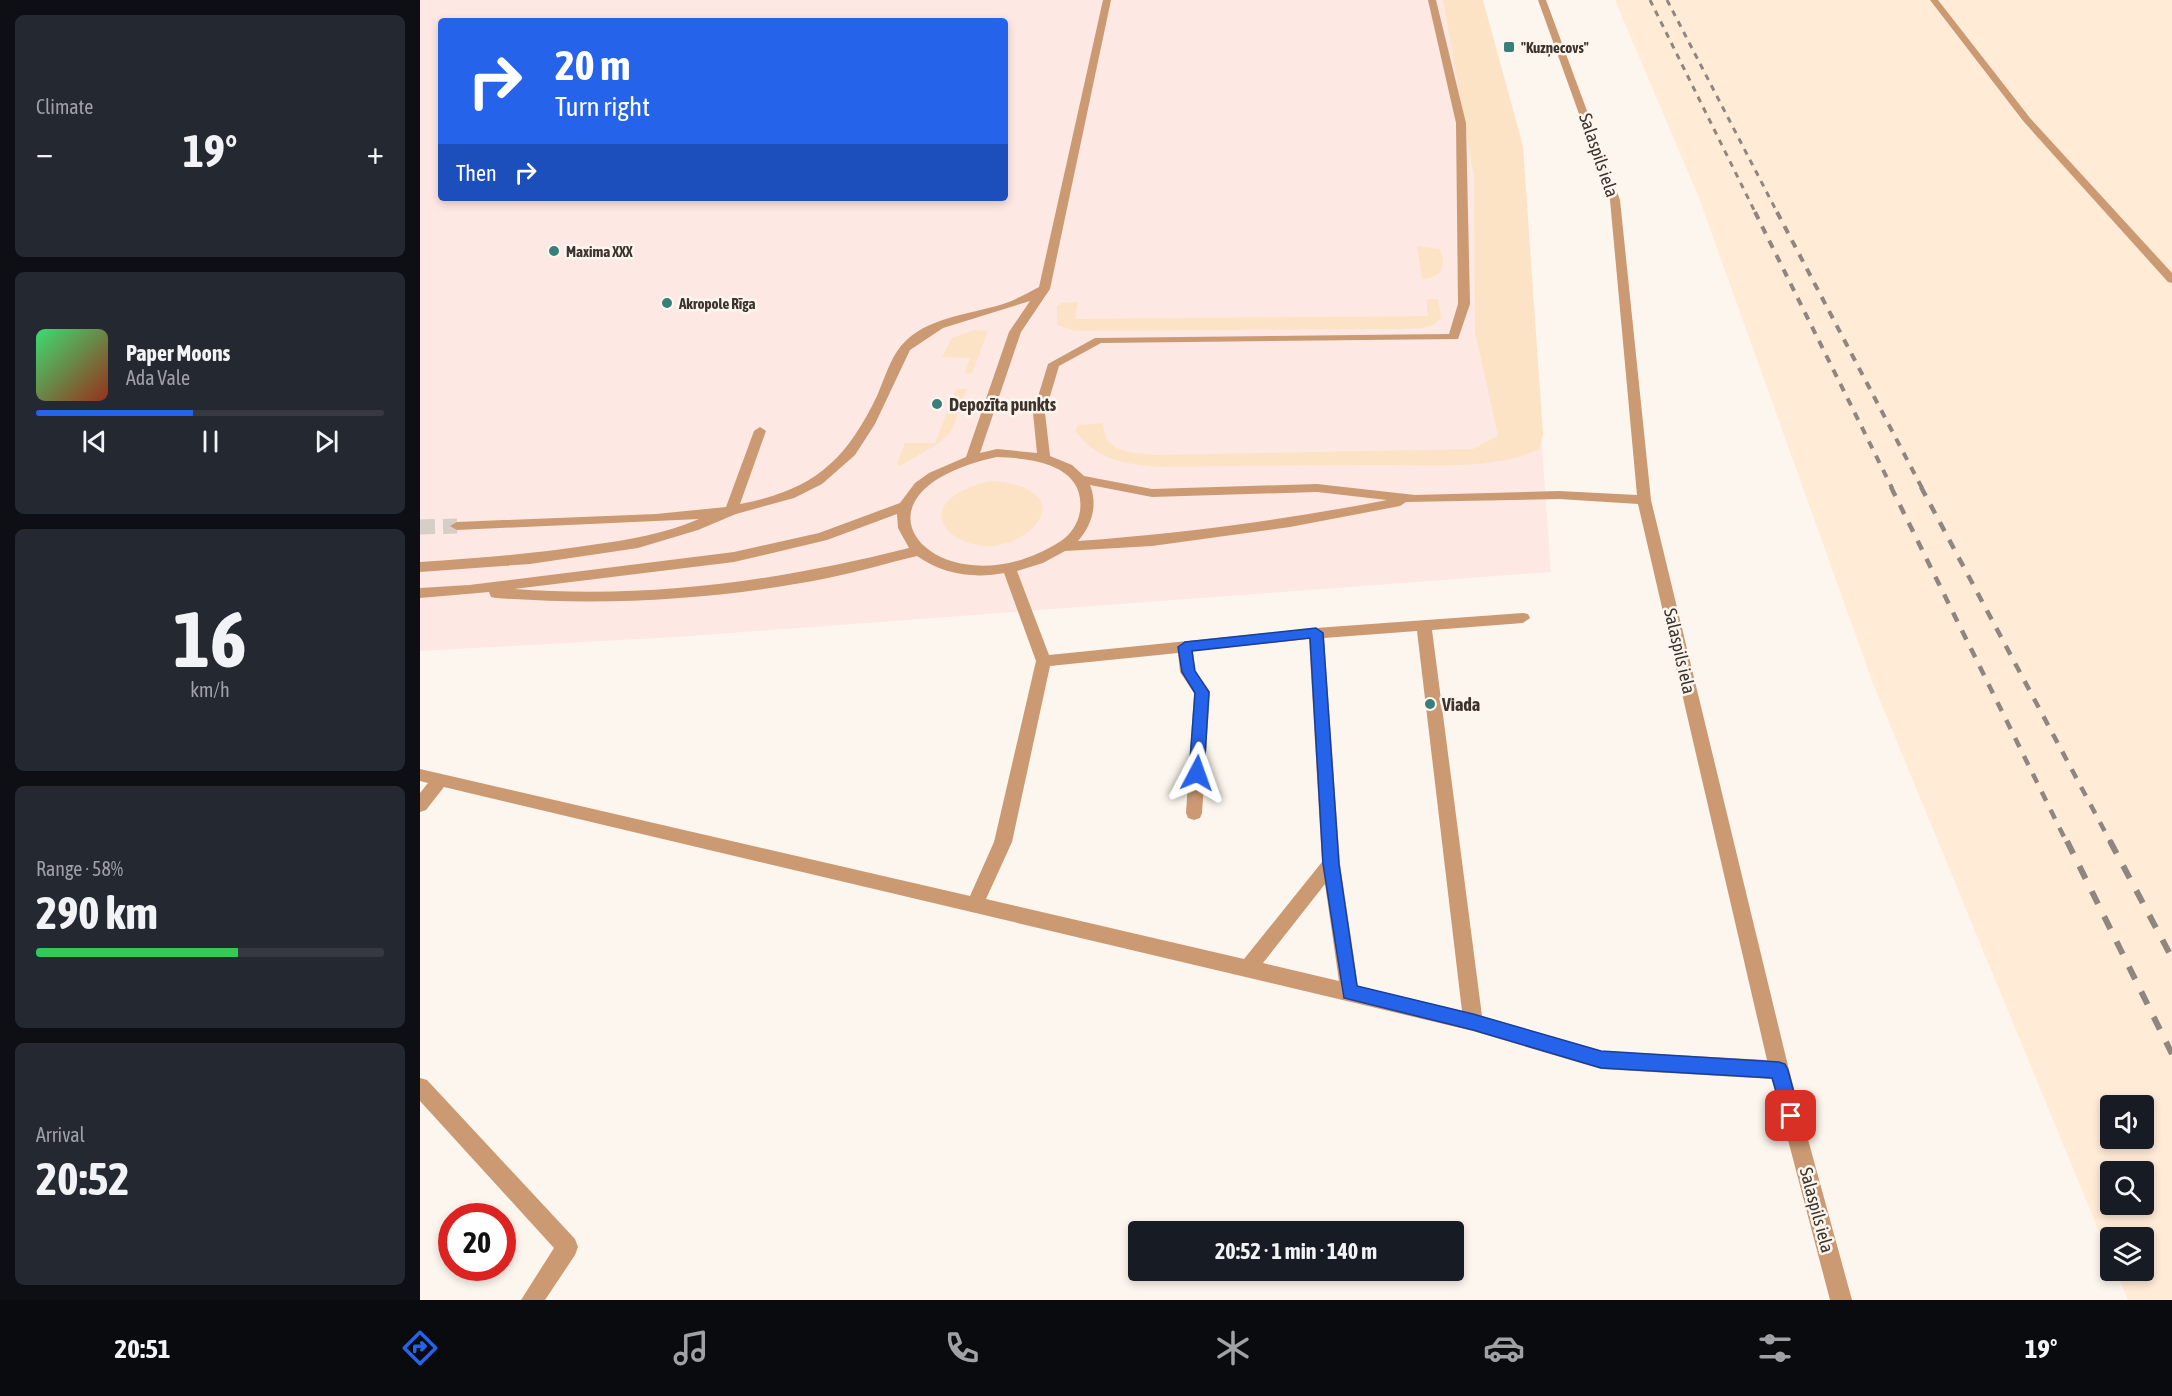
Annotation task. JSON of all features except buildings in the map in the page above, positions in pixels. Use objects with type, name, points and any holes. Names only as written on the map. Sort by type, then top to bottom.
[{"type":"street","points":[[972,458],[1015,332],[1044,289],[1107,0]]},
{"type":"street","points":[[1044,458],[1039,413],[1054,364],[1099,340],[1454,337],[1464,304],[1461,123],[1432,0]]},
{"type":"street","name":"Salaspils iela","points":[[1542,0],[1615,200],[1644,500],[1779,1070],[1841,1300]]},
{"type":"street","points":[[1934,0],[2027,120],[2172,280]]},
{"type":"street","points":[[420,567],[530,559],[638,543],[693,527],[731,511],[808,487],[841,464],[856,446],[905,348],[927,330],[944,321],[1012,306],[1044,289]]},
{"type":"street","points":[[731,511],[760,431]]},
{"type":"street","points":[[1005,453],[1044,458],[1063,466],[1079,479],[1087,494],[1086,512],[1080,529],[1061,547],[1037,560],[1010,568],[980,571],[955,568],[934,561],[918,551],[907,537],[903,522],[906,507],[915,491],[930,477],[949,466],[972,458],[1005,453]]},
{"type":"street","points":[[1079,479],[1152,493],[1317,488],[1415,499],[1559,495],[1644,500]]},
{"type":"street","points":[[1061,547],[1152,541],[1255,528],[1415,499]]},
{"type":"street","points":[[420,593],[470,590],[734,557],[822,537],[906,507]]},
{"type":"street","points":[[457,526],[684,517],[731,511]]},
{"type":"street","points":[[470,590],[546,597],[681,592],[790,580],[918,551]]},
{"type":"street","points":[[975,905],[1003,842],[1044,661],[1010,568]]},
{"type":"street","points":[[1044,661],[1316,633],[1523,618]]},
{"type":"street","points":[[1424,626],[1473,1022]]},
{"type":"street","points":[[1316,633],[1331,864],[1350,992]]},
{"type":"street","points":[[1185,647],[1188,672],[1202,692],[1194,813]]},
{"type":"street","points":[[420,775],[441,778],[1350,992],[1473,1022],[1601,1060],[1779,1070]]},
{"type":"street","points":[[420,805],[441,778]]},
{"type":"street","points":[[1248,968],[1331,864]]},
{"type":"street","points":[[420,1087],[567,1247],[532,1300]]},
{"type":"shaded area","points":[[420,0],[1481,0],[1520,141],[1551,572],[677,637],[420,651]]},
{"type":"shaded area","points":[[1443,0],[1483,0],[1523,146],[1543,434],[1539,449],[1521,456],[1478,464],[1158,467],[1122,462],[1093,449],[1075,431],[1078,425],[1103,423],[1108,441],[1120,450],[1155,455],[1473,449],[1498,436],[1475,332],[1474,176]]},
{"type":"shaded area","points":[[1615,0],[2172,0],[2172,1300],[2128,1300],[2120,1281],[2154,1281],[2154,1227],[2100,1227],[2100,1234],[1874,686],[1699,198]]},
{"type":"shaded area","points":[[1417,246],[1440,249],[1443,266],[1438,274],[1422,279]]},
{"type":"shaded area","points":[[1426,299],[1438,299],[1441,318],[1433,325],[1418,328],[1075,331],[1057,325],[1057,306],[1062,303],[1078,302],[1075,319],[1428,316]]},
{"type":"shaded area","points":[[974,330],[988,331],[972,373],[965,373],[970,358],[942,357],[952,338]]},
{"type":"shaded area","points":[[956,389],[967,389],[952,430],[939,443],[900,466],[897,463],[905,443],[935,443]]},
{"type":"shaded area","points":[[990,481],[1014,484],[1034,494],[1041,501],[1043,509],[1039,519],[1029,531],[1008,543],[985,546],[965,542],[950,533],[942,520],[944,506],[959,492]]},
{"type":"tunnel","points":[[420,527],[457,526]]},
{"type":"railway","points":[[1650,0],[1756,214]]},
{"type":"railway","points":[[1667,0],[1778,214]]},
{"type":"railway","points":[[1755,212],[1892,488]]},
{"type":"railway","points":[[1777,212],[1922,488]]},
{"type":"railway","points":[[1891,487],[2067,843]]},
{"type":"railway","points":[[1921,487],[2111,843]]},
{"type":"railway","points":[[2067,841],[2172,1054]]},
{"type":"railway","points":[[2110,841],[2172,958]]},
{"type":"place","name":"\"Kuzņecovs\"","points":[[1509,47]]},
{"type":"place","name":"Maxima XXX","points":[[554,251]]},
{"type":"place","name":"Akropole Rīga","points":[[667,303]]},
{"type":"place","name":"Depozīta punkts","points":[[937,404]]},
{"type":"place","name":"Viada","points":[[1430,704]]},
{"type":"route","points":[[1197,773],[1202,692],[1188,672],[1185,647],[1316,633],[1331,864],[1350,992],[1473,1022],[1601,1060],[1779,1070],[1791,1116]]}]
